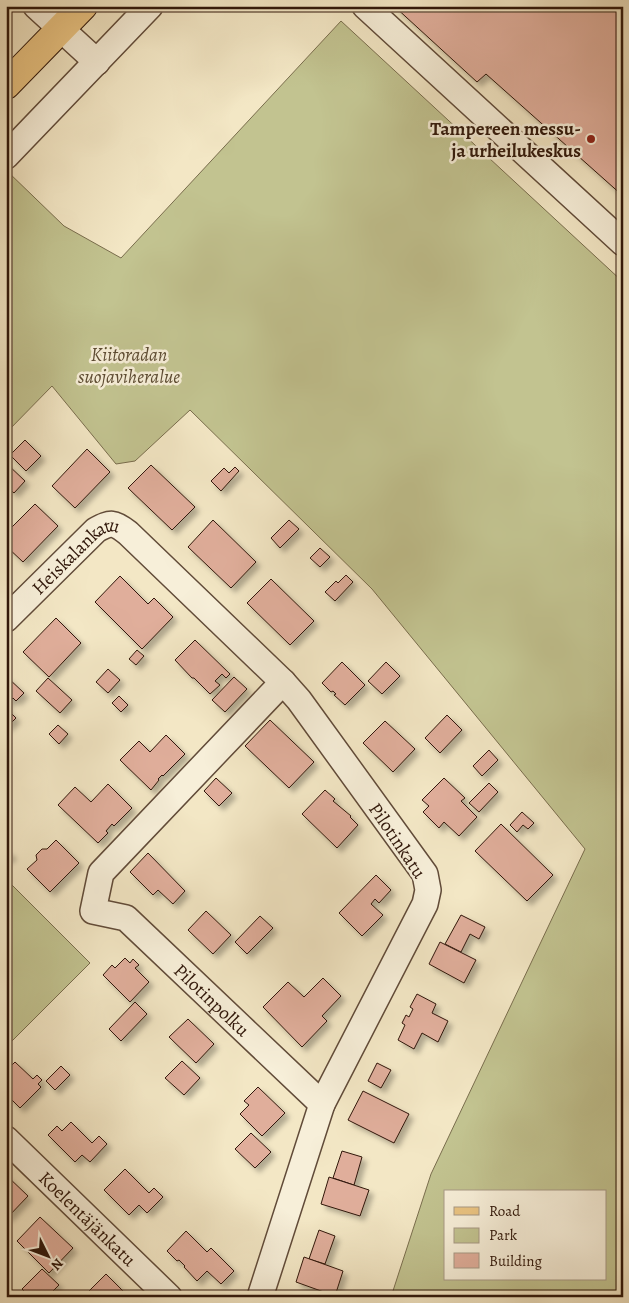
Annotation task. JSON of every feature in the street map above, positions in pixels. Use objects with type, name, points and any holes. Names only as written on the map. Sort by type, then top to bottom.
[{"type":"main road","points":[[6,85],[83,6]]},
{"type":"street","points":[[36,6],[97,62]]},
{"type":"street","points":[[6,156],[150,6]]},
{"type":"street","points":[[365,6],[623,243]]},
{"type":"street","name":"Heiskalankatu","points":[[6,619],[96,530],[108,524],[118,524],[128,533]]},
{"type":"street","name":"Pilotinkatu","points":[[128,533],[283,682],[299,700],[425,874],[428,890],[425,904],[322,1104],[260,1297]]},
{"type":"street","name":"Pilotinpolku","points":[[283,682],[101,873],[93,911],[126,918],[322,1104]]},
{"type":"street","name":"Koelentäjänkatu","points":[[6,1139],[169,1297]]},
{"type":"green space","name":"Kiitoradan suojaviheralue","points":[[341,21],[623,282],[623,1297],[391,1297],[431,1174],[585,849],[372,589],[190,410],[135,461],[116,464],[52,386],[6,433],[6,170],[64,226],[121,258]]},
{"type":"green space","points":[[6,879],[90,963],[6,1047]]},
{"type":"building","name":"Tampereen messu- ja urheilukeskus","points":[[394,6],[623,6],[623,196],[486,74],[477,82]]},
{"type":"building","points":[[25,440],[41,456],[26,471],[10,455]]},
{"type":"building","points":[[87,449],[110,472],[75,508],[52,486]]},
{"type":"building","points":[[6,463],[25,481],[14,493],[6,486]]},
{"type":"building","points":[[151,465],[195,507],[172,530],[128,488]]},
{"type":"building","points":[[235,467],[239,471],[221,491],[211,481],[224,468],[229,473]]},
{"type":"building","points":[[35,504],[58,526],[23,562],[6,546],[6,533]]},
{"type":"building","points":[[213,520],[256,562],[231,588],[188,547]]},
{"type":"building","points":[[289,520],[299,529],[280,548],[271,538]]},
{"type":"building","points":[[320,548],[330,557],[320,567],[310,558]]},
{"type":"building","points":[[346,575],[353,582],[335,601],[325,592],[336,581],[338,583]]},
{"type":"building","points":[[120,576],[148,604],[154,598],[173,617],[142,649],[95,602]]},
{"type":"building","points":[[271,579],[314,621],[290,645],[247,603]]},
{"type":"building","points":[[56,618],[81,643],[49,677],[23,652]]},
{"type":"building","points":[[195,640],[230,674],[226,678],[222,674],[215,681],[220,685],[210,694],[175,660]]},
{"type":"building","points":[[137,650],[144,656],[136,665],[129,659]]},
{"type":"building","points":[[342,662],[365,685],[345,705],[334,695],[336,694],[333,691],[331,692],[322,683]]},
{"type":"building","points":[[386,662],[400,676],[382,694],[368,681]]},
{"type":"building","points":[[108,669],[120,680],[108,693],[96,682]]},
{"type":"building","points":[[6,676],[24,693],[16,701],[13,698],[6,704]]},
{"type":"building","points":[[234,677],[247,689],[225,712],[212,700]]},
{"type":"building","points":[[48,678],[72,700],[60,713],[36,691]]},
{"type":"building","points":[[119,696],[128,705],[121,712],[112,703]]},
{"type":"building","points":[[6,704],[8,710],[16,718],[6,728]]},
{"type":"building","points":[[447,715],[462,730],[440,753],[425,738]]},
{"type":"building","points":[[270,720],[314,762],[289,788],[245,746]]},
{"type":"building","points":[[385,721],[415,749],[393,772],[363,743]]},
{"type":"building","points":[[58,725],[68,734],[59,744],[49,734]]},
{"type":"building","points":[[166,735],[185,754],[158,779],[151,790],[120,760],[139,741],[150,752]]},
{"type":"building","points":[[489,750],[498,760],[482,776],[473,766]]},
{"type":"building","points":[[216,778],[232,793],[219,806],[204,791]]},
{"type":"building","points":[[444,778],[465,798],[461,801],[477,817],[459,836],[444,822],[439,828],[423,812],[429,806],[422,800]]},
{"type":"building","points":[[489,783],[498,792],[479,812],[469,803]]},
{"type":"building","points":[[108,784],[132,808],[114,826],[112,824],[106,831],[108,833],[98,843],[58,805],[75,787],[91,802]]},
{"type":"building","points":[[325,790],[335,799],[333,801],[351,816],[358,825],[337,848],[302,814]]},
{"type":"building","points":[[522,812],[534,823],[528,829],[523,825],[517,832],[510,825]]},
{"type":"building","points":[[501,824],[553,875],[527,901],[475,851]]},
{"type":"building","points":[[56,840],[79,863],[50,892],[27,869],[37,860],[36,855],[42,849],[47,849]]},
{"type":"building","points":[[6,849],[12,855],[6,860]]},
{"type":"building","points":[[148,853],[185,891],[173,904],[158,890],[153,895],[130,872]]},
{"type":"building","points":[[376,875],[391,890],[379,903],[375,899],[371,904],[383,915],[362,936],[339,913]]},
{"type":"building","points":[[206,911],[231,935],[213,954],[188,930]]},
{"type":"building","points":[[461,915],[485,927],[479,939],[470,934],[461,952],[445,944]]},
{"type":"building","points":[[260,916],[273,928],[247,954],[235,942]]},
{"type":"building","points":[[440,942],[476,960],[464,983],[429,964]]},
{"type":"building","points":[[125,958],[130,963],[133,959],[139,965],[135,968],[149,982],[130,1002],[103,975],[112,965],[115,968]]},
{"type":"building","points":[[323,978],[341,996],[322,1016],[327,1021],[302,1047],[263,1007],[288,982],[304,997]]},
{"type":"building","points":[[417,994],[436,1004],[432,1013],[448,1021],[438,1042],[422,1033],[414,1049],[398,1040],[405,1025],[402,1023],[406,1015],[409,1017],[413,1009],[410,1007]]},
{"type":"building","points":[[135,1002],[147,1014],[121,1041],[109,1029]]},
{"type":"building","points":[[188,1019],[214,1044],[196,1063],[169,1037]]},
{"type":"building","points":[[182,1061],[200,1078],[184,1095],[165,1078]]},
{"type":"building","points":[[15,1062],[33,1079],[37,1075],[42,1080],[38,1084],[41,1087],[20,1108],[6,1094],[6,1071]]},
{"type":"building","points":[[377,1063],[391,1070],[381,1088],[368,1081]]},
{"type":"building","points":[[61,1066],[70,1075],[55,1090],[46,1081]]},
{"type":"building","points":[[258,1087],[285,1113],[262,1136],[240,1114],[249,1105],[244,1101]]},
{"type":"building","points":[[363,1091],[409,1114],[394,1143],[348,1120]]},
{"type":"building","points":[[71,1122],[92,1143],[99,1136],[107,1144],[90,1162],[82,1155],[75,1162],[48,1135],[57,1126],[62,1131]]},
{"type":"building","points":[[251,1133],[271,1152],[255,1168],[235,1149]]},
{"type":"building","points":[[342,1151],[362,1157],[354,1185],[333,1178]]},
{"type":"building","points":[[125,1169],[149,1193],[154,1188],[163,1197],[147,1213],[139,1205],[129,1215],[104,1190]]},
{"type":"building","points":[[6,1175],[28,1196],[7,1218],[6,1218]]},
{"type":"building","points":[[329,1177],[369,1190],[360,1216],[321,1204]]},
{"type":"building","points":[[40,1217],[73,1248],[49,1273],[17,1241]]},
{"type":"building","points":[[319,1230],[335,1236],[325,1264],[309,1259]]},
{"type":"building","points":[[186,1231],[207,1252],[211,1248],[234,1271],[221,1284],[207,1271],[197,1281],[179,1260],[177,1261],[167,1251]]},
{"type":"building","points":[[304,1257],[343,1271],[335,1296],[296,1282]]},
{"type":"building","points":[[42,1269],[59,1285],[47,1297],[30,1297],[22,1289]]},
{"type":"building","points":[[106,1274],[129,1297],[89,1297],[86,1294]]},
{"type":"place","name":"Tampereen messu- ja urheilukeskus","points":[[591,139]]}]
